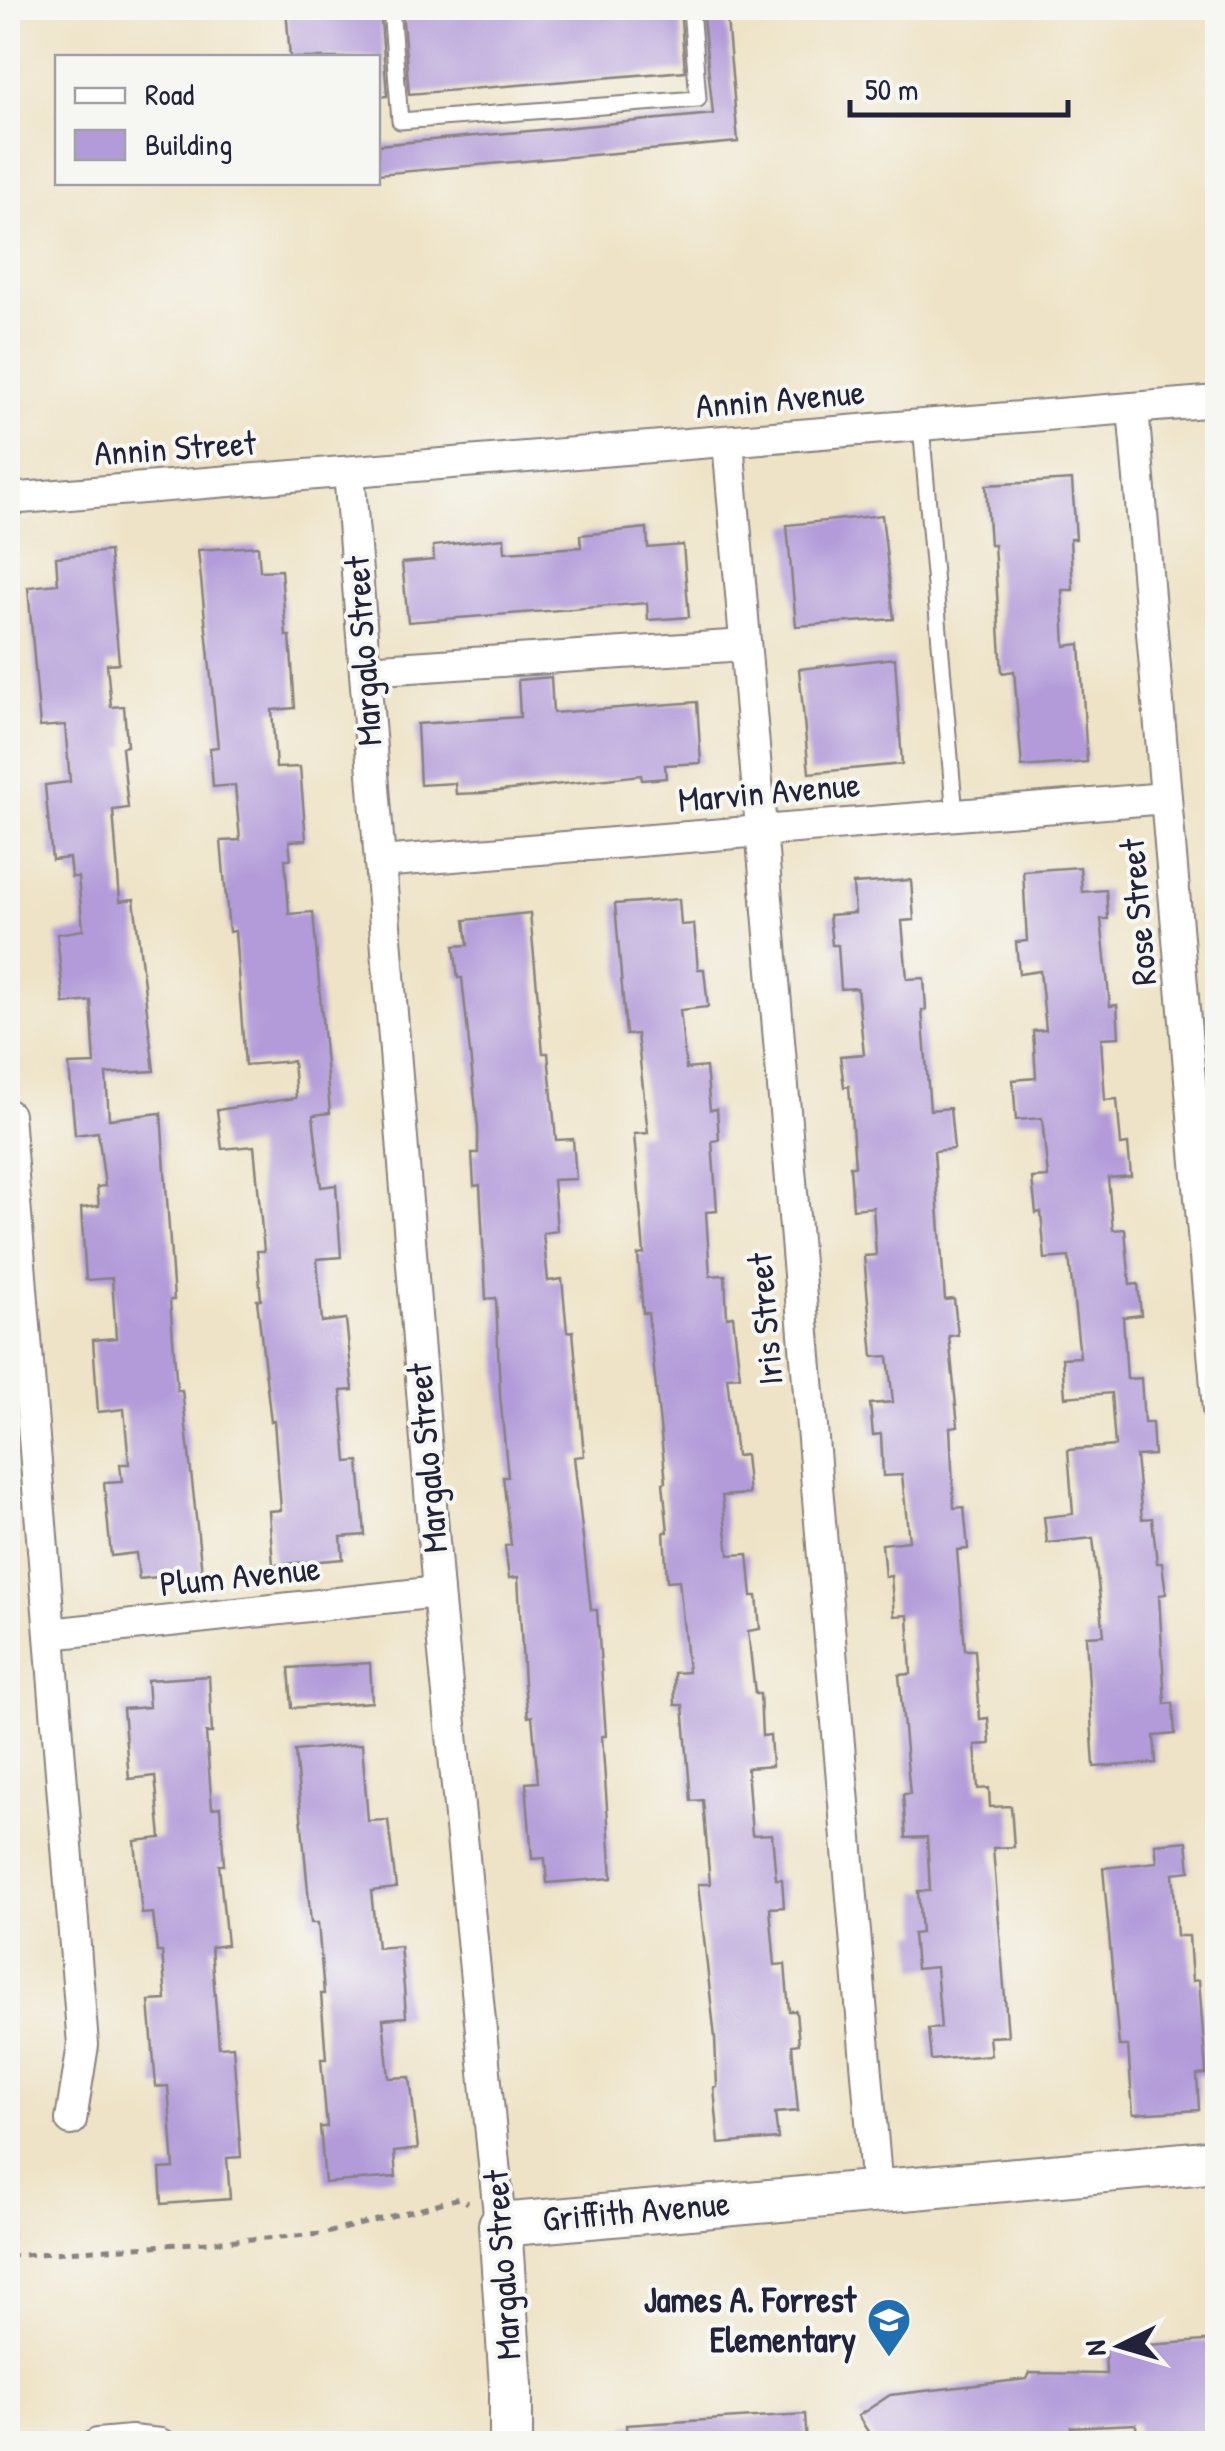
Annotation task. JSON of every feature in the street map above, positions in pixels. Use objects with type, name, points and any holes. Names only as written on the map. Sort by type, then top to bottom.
[{"type":"street","name":"Annin Avenue","points":[[349,472],[1218,401]]},
{"type":"street","name":"Rose Street","points":[[1133,408],[1218,1410]]},
{"type":"street","name":"Iris Street","points":[[728,441],[877,2191]]},
{"type":"street","name":"Annin Street","points":[[8,499],[349,472]]},
{"type":"street","name":"Margalo Street","points":[[349,472],[438,1592],[500,2224],[511,2444]]},
{"type":"street","points":[[365,670],[745,645]]},
{"type":"street","name":"Marvin Avenue","points":[[380,862],[1166,798]]},
{"type":"street","points":[[8,1115],[84,2044],[71,2120]]},
{"type":"street","name":"Plum Avenue","points":[[50,1634],[438,1592]]},
{"type":"street","name":"Griffith Avenue","points":[[500,2224],[1218,2160]]},
{"type":"street","points":[[98,2444],[131,2440],[160,2444]]},
{"type":"lane","points":[[392,8],[400,121],[698,98],[691,8]]},
{"type":"lane","points":[[921,425],[955,815]]},
{"type":"path","name":"Griffith Avenue","points":[[8,2256],[323,2234],[460,2198],[500,2224]]},
{"type":"building","points":[[286,8],[380,8],[387,96],[380,97],[380,55],[290,55]]},
{"type":"building","points":[[402,8],[680,8],[685,71],[409,94]]},
{"type":"building","points":[[702,8],[726,8],[738,142],[380,174],[380,145],[713,114]]},
{"type":"building","points":[[1072,480],[1076,539],[1070,539],[1073,590],[1062,590],[1065,646],[1080,644],[1087,762],[1022,767],[1014,671],[1002,673],[986,485]]},
{"type":"building","points":[[882,515],[894,619],[796,626],[787,525]]},
{"type":"building","points":[[647,528],[648,548],[683,545],[689,617],[648,620],[647,603],[408,622],[402,563],[434,560],[433,546],[504,538],[505,552],[581,547],[580,535]]},
{"type":"building","points":[[258,546],[260,571],[281,570],[286,636],[290,636],[295,708],[272,710],[276,768],[300,767],[306,840],[289,841],[291,859],[285,859],[289,914],[313,912],[330,1113],[313,1115],[321,1187],[336,1185],[341,1257],[317,1259],[322,1322],[346,1319],[353,1390],[341,1391],[347,1462],[359,1461],[365,1535],[341,1537],[343,1559],[273,1565],[269,1511],[281,1510],[274,1421],[271,1422],[257,1300],[261,1300],[257,1251],[264,1251],[254,1146],[222,1149],[217,1110],[296,1098],[293,1061],[245,1065],[235,931],[229,932],[221,841],[240,840],[235,785],[213,787],[210,748],[218,747],[198,550]]},
{"type":"building","points":[[109,551],[119,663],[107,664],[111,707],[124,706],[127,746],[122,747],[128,808],[113,810],[120,901],[134,899],[154,1071],[106,1074],[109,1119],[161,1113],[177,1390],[182,1390],[202,1572],[139,1579],[136,1553],[111,1556],[104,1483],[122,1482],[120,1464],[129,1464],[124,1409],[98,1412],[93,1340],[116,1338],[112,1278],[86,1280],[81,1208],[99,1206],[97,1187],[105,1186],[98,1132],[75,1135],[69,1065],[95,1064],[91,1001],[64,1004],[57,934],[83,930],[78,877],[71,877],[69,858],[52,860],[45,785],[70,782],[65,725],[40,727],[28,587],[58,584],[56,557]]},
{"type":"building","points":[[895,658],[902,764],[809,773],[799,669]]},
{"type":"building","points":[[551,677],[553,713],[697,702],[701,763],[665,765],[666,778],[642,780],[641,775],[483,793],[456,794],[455,783],[420,785],[417,724],[520,717],[518,680]]},
{"type":"building","points":[[1080,867],[1082,892],[1106,890],[1108,919],[1101,919],[1110,1006],[1117,1005],[1119,1037],[1101,1038],[1105,1100],[1117,1099],[1121,1145],[1128,1144],[1131,1176],[1108,1178],[1113,1230],[1125,1229],[1130,1285],[1138,1284],[1141,1315],[1123,1317],[1127,1379],[1141,1378],[1144,1423],[1152,1423],[1154,1455],[1136,1456],[1142,1519],[1152,1518],[1157,1563],[1162,1563],[1166,1594],[1159,1595],[1165,1704],[1173,1703],[1175,1734],[1154,1736],[1156,1763],[1094,1767],[1086,1636],[1104,1635],[1093,1538],[1047,1543],[1044,1517],[1073,1514],[1068,1450],[1115,1446],[1111,1393],[1065,1397],[1062,1358],[1080,1357],[1069,1257],[1045,1259],[1041,1212],[1036,1213],[1032,1178],[1048,1177],[1042,1118],[1016,1120],[1013,1080],[1036,1078],[1033,1031],[1046,1030],[1040,971],[1019,974],[1016,942],[1027,941],[1023,871]]},
{"type":"building","points":[[911,880],[914,920],[902,921],[907,979],[924,978],[926,1010],[922,1010],[930,1110],[950,1108],[954,1149],[934,1151],[945,1300],[954,1299],[958,1335],[949,1336],[958,1426],[950,1427],[954,1508],[964,1507],[968,1549],[957,1550],[965,1650],[975,1650],[980,1719],[988,1718],[990,1744],[975,1745],[978,1789],[989,1788],[990,1807],[1011,1806],[1014,1847],[993,1848],[1008,2036],[989,2037],[991,2055],[931,2060],[928,2029],[941,2028],[936,1967],[916,1969],[913,1934],[921,1933],[918,1891],[930,1891],[927,1837],[906,1838],[903,1794],[910,1794],[899,1675],[911,1674],[908,1615],[894,1616],[891,1576],[885,1577],[882,1544],[909,1541],[902,1475],[883,1476],[881,1434],[873,1435],[870,1404],[893,1402],[888,1356],[873,1357],[864,1256],[876,1255],[873,1207],[853,1209],[850,1166],[855,1166],[849,1086],[844,1087],[840,1056],[864,1054],[857,988],[841,989],[838,945],[832,945],[829,915],[855,913],[853,884]]},
{"type":"building","points":[[679,899],[681,925],[694,924],[698,969],[704,969],[708,1007],[680,1010],[686,1069],[706,1067],[710,1110],[717,1109],[719,1140],[712,1141],[717,1211],[706,1212],[710,1276],[725,1275],[727,1317],[733,1316],[740,1376],[727,1377],[736,1456],[745,1455],[749,1494],[722,1496],[729,1555],[748,1554],[752,1596],[757,1596],[760,1629],[748,1631],[755,1694],[760,1694],[762,1736],[770,1735],[772,1766],[747,1768],[752,1835],[772,1834],[776,1879],[782,1879],[784,1907],[770,1908],[775,1965],[785,1964],[789,2011],[796,2011],[799,2044],[792,2045],[798,2111],[775,2113],[778,2139],[719,2144],[715,2038],[698,1884],[710,1884],[703,1800],[691,1801],[683,1705],[675,1705],[674,1673],[688,1672],[679,1580],[667,1581],[663,1483],[666,1482],[638,1255],[644,1254],[634,1134],[648,1133],[637,1034],[626,1035],[615,904]]},
{"type":"building","points":[[530,913],[543,1053],[548,1053],[556,1140],[573,1139],[576,1179],[553,1180],[557,1231],[543,1233],[548,1281],[562,1279],[567,1332],[573,1331],[584,1456],[574,1457],[591,1610],[597,1610],[612,1878],[547,1883],[545,1858],[532,1859],[526,1783],[538,1782],[532,1716],[528,1717],[524,1684],[518,1577],[509,1578],[505,1546],[511,1545],[503,1477],[508,1477],[496,1298],[486,1299],[480,1185],[474,1186],[472,1153],[478,1153],[478,1128],[462,978],[458,978],[454,946],[468,945],[465,920]]},
{"type":"building","points":[[370,1663],[372,1702],[292,1708],[289,1668]]},
{"type":"building","points":[[209,1676],[212,1733],[206,1733],[212,1808],[220,1807],[224,1865],[219,1865],[227,1945],[211,1947],[219,2047],[233,2046],[241,2157],[227,2158],[230,2199],[162,2204],[160,2169],[174,2168],[168,2086],[156,2087],[149,2001],[166,2000],[162,1952],[157,1952],[153,1913],[142,1914],[135,1841],[161,1838],[155,1776],[129,1779],[123,1709],[149,1707],[147,1680]]},
{"type":"building","points":[[362,1744],[368,1821],[388,1820],[396,1888],[371,1891],[377,1948],[400,1946],[406,2017],[383,2019],[389,2078],[410,2077],[418,2149],[394,2152],[396,2177],[325,2183],[320,2127],[327,2127],[321,2059],[326,2059],[324,1994],[318,1923],[311,1923],[295,1751]]},
{"type":"building","points":[[1187,1841],[1190,1871],[1173,1873],[1177,1936],[1189,1936],[1192,1981],[1199,1980],[1206,2074],[1197,2075],[1199,2110],[1133,2114],[1128,2046],[1119,2046],[1103,1868],[1157,1862],[1155,1844]]},
{"type":"building","points":[[1218,2340],[1218,2444],[1137,2444],[1136,2424],[1071,2427],[1070,2444],[876,2444],[858,2416],[890,2395],[1027,2379],[1030,2373],[1106,2374],[1105,2348]]},
{"type":"building","points":[[805,2414],[807,2444],[627,2444],[626,2425]]},
{"type":"place","name":"James A. Forrest Elementary","points":[[889,2358]]}]
